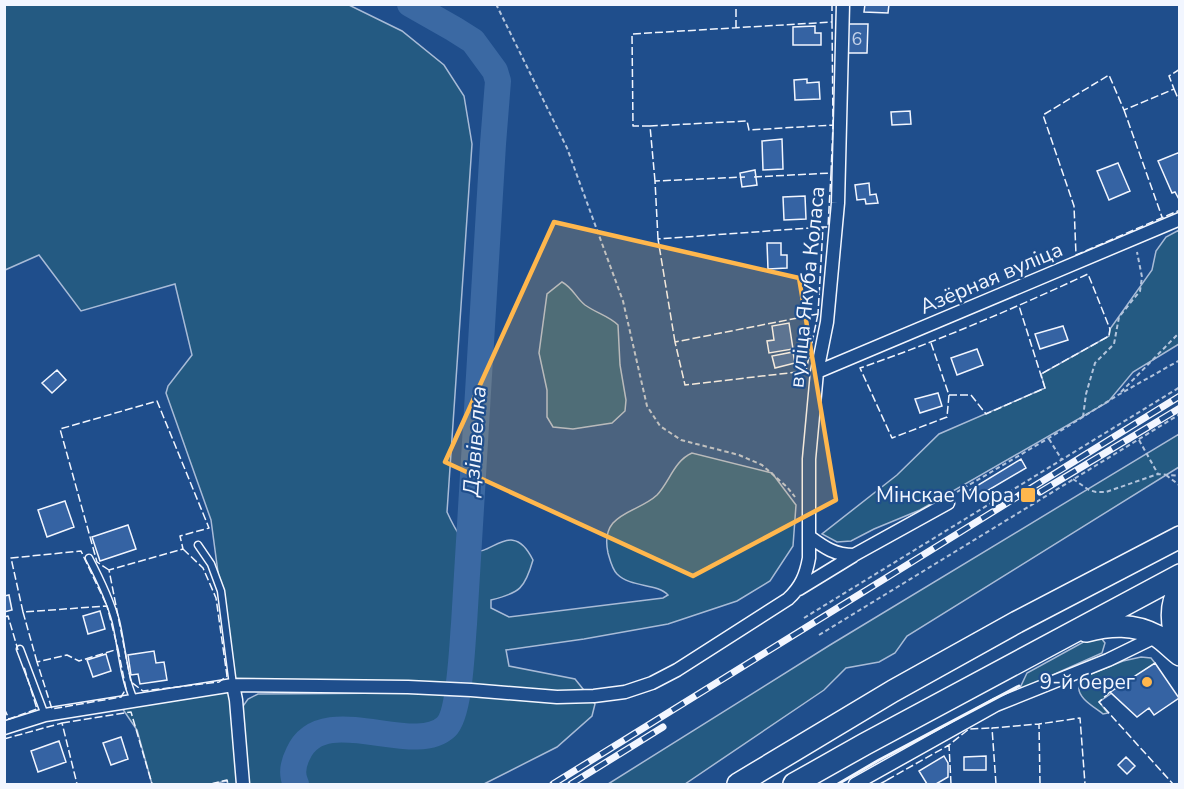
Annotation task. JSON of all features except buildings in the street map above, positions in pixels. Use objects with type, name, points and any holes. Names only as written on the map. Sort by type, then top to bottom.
[{"type":"highway","points":[[738,784],[903,685],[1179,537]]},
{"type":"highway","points":[[794,784],[1059,638],[1179,575]]},
{"type":"highway","points":[[1179,589],[1173,605],[1174,635],[1179,654]]},
{"type":"highway","points":[[1059,638],[1108,625],[1134,628],[1157,636],[1179,654]]},
{"type":"street","name":"вуліца Якуба Коласа","points":[[799,589],[806,573],[810,537],[809,459],[817,372],[827,322],[838,202],[843,4]]},
{"type":"street","name":"Азёрная вуліца","points":[[817,372],[1179,219]]},
{"type":"street","points":[[4,728],[45,715],[233,685],[438,688],[556,697],[625,692],[652,683],[677,670],[854,555],[948,503]]},
{"type":"street","points":[[810,537],[828,551],[840,555],[854,555]]},
{"type":"street","points":[[855,784],[996,705],[1108,660],[1157,636]]},
{"type":"street","points":[[233,685],[243,784]]},
{"type":"lane","points":[[198,545],[212,564],[221,591],[233,685]]},
{"type":"lane","points":[[89,558],[109,597],[127,684],[134,700]]},
{"type":"lane","points":[[20,649],[45,715]]},
{"type":"path","points":[[495,4],[567,148],[623,301],[647,406],[660,426],[681,440],[739,455],[762,465],[788,487],[809,516]]},
{"type":"path","points":[[1083,417],[1086,394],[1095,363],[1114,344],[1119,317],[1140,291],[1142,278],[1134,238]]},
{"type":"path","points":[[1118,395],[1179,332]]},
{"type":"path","points":[[948,503],[959,490],[1179,360]]},
{"type":"path","points":[[804,618],[1179,387]]},
{"type":"path","points":[[819,635],[1179,414]]},
{"type":"path","points":[[1049,438],[1062,460]]},
{"type":"path","points":[[1138,439],[1158,474]]},
{"type":"path","points":[[1073,479],[1089,490],[1106,492],[1158,474],[1179,476]]},
{"type":"path","points":[[1166,476],[1179,485]]},
{"type":"highlighted area","points":[[554,222],[799,278],[836,500],[693,576],[445,462]]},
{"type":"shaded area","points":[[4,5],[349,5],[402,31],[444,65],[464,96],[472,144],[447,512],[462,538],[474,550],[487,549],[509,540],[517,541],[533,560],[520,588],[509,595],[491,600],[491,608],[509,617],[663,598],[668,595],[657,589],[629,582],[617,574],[612,567],[607,540],[609,529],[614,522],[657,495],[676,466],[692,453],[772,473],[796,505],[793,546],[770,581],[737,601],[668,624],[506,650],[509,666],[575,679],[595,704],[592,716],[557,747],[484,784],[247,784],[241,709],[248,699],[258,694],[401,693],[407,688],[233,685],[211,520],[166,393],[168,386],[192,355],[175,284],[81,311],[39,255],[5,270]]},
{"type":"shaded area","points":[[1179,230],[1179,344],[1133,372],[1108,402],[920,510],[851,541],[837,542],[822,534],[897,475],[939,434],[1045,388],[1041,374],[1109,336],[1110,329],[1152,270],[1156,251],[1166,237]]},
{"type":"shaded area","points":[[562,282],[585,305],[618,325],[620,365],[626,400],[625,411],[612,423],[573,429],[553,427],[547,417],[547,390],[539,353],[547,294]]},
{"type":"shaded area","points":[[1179,434],[1179,467],[907,636],[895,653],[879,662],[846,668],[824,690],[685,784],[608,784],[830,645]]},
{"type":"shaded area","points":[[1098,634],[1105,643],[1102,653],[1019,690],[1027,673]]},
{"type":"shaded area","points":[[1141,657],[1151,658],[1155,663],[1099,702],[1108,713],[1103,714],[1081,695],[1079,686],[1083,677],[1123,661]]},
{"type":"shaded area","points":[[233,690],[239,784],[228,784],[227,781],[211,784],[152,784],[137,730],[118,702]]},
{"type":"waterway","name":"Дзівівелка","points":[[296,784],[293,773],[295,762],[310,738],[327,731],[347,729],[412,737],[431,735],[446,727],[451,720],[457,694],[464,624],[498,81],[495,71],[473,41],[410,4]]},
{"type":"railway","points":[[553,784],[1180,396]]},
{"type":"railway","points":[[1040,492],[1180,408]]},
{"type":"railway","points":[[571,784],[663,727]]},
{"type":"fence","points":[[736,4],[736,28]]},
{"type":"fence","points":[[832,4],[832,22]]},
{"type":"fence","points":[[650,126],[633,126],[632,34],[832,22],[833,125]]},
{"type":"fence","points":[[1180,69],[1169,76],[1174,89],[1124,110],[1109,75],[1043,115],[1074,206],[1076,255],[1180,210]]},
{"type":"fence","points":[[1174,89],[1180,103]]},
{"type":"fence","points":[[1124,110],[1162,217]]},
{"type":"fence","points":[[655,181],[650,126],[747,121],[749,130],[833,125],[831,173]]},
{"type":"fence","points":[[754,177],[831,173],[828,227],[823,227]]},
{"type":"fence","points":[[658,239],[655,181],[745,177]]},
{"type":"fence","points":[[675,342],[658,239],[823,227],[818,314]]},
{"type":"fence","points":[[931,343],[949,395],[947,417],[892,438],[860,368],[975,324],[1088,274],[1110,329],[1109,336],[1041,374]]},
{"type":"fence","points":[[949,395],[971,395],[986,414],[1045,388],[1019,306]]},
{"type":"fence","points":[[818,314],[806,371],[685,385],[675,342],[818,314]]},
{"type":"fence","points":[[109,570],[97,562],[60,429],[157,401],[209,528],[180,536],[183,549]]},
{"type":"fence","points":[[183,549],[203,568],[216,598],[227,676],[219,682],[143,691],[131,682],[109,570],[183,549]]},
{"type":"fence","points":[[23,612],[11,558],[81,551],[107,606]]},
{"type":"fence","points":[[37,662],[23,612],[107,606],[118,649]]},
{"type":"fence","points":[[4,617],[8,616],[18,650]]},
{"type":"fence","points":[[118,649],[126,689],[121,697],[52,709],[37,662],[67,655],[79,661],[118,649]]},
{"type":"fence","points":[[4,708],[9,719],[37,709],[24,667]]},
{"type":"fence","points":[[1110,692],[1099,702],[1173,784]]},
{"type":"fence","points":[[62,723],[131,712],[152,784]]},
{"type":"fence","points":[[1040,784],[1039,724],[1080,718],[1085,784]]},
{"type":"fence","points":[[4,739],[62,723],[77,784]]},
{"type":"fence","points":[[996,784],[992,728],[1039,724]]},
{"type":"fence","points":[[951,784],[949,745],[969,729],[992,728]]},
{"type":"fence","points":[[887,780],[949,745]]},
{"type":"fence","points":[[211,784],[227,780],[228,784]]},
{"type":"fence","points":[[880,784],[887,780],[887,784]]},
{"type":"wall","points":[[838,784],[1019,686]]},
{"type":"place","name":"Мінскае Мора","points":[[1028,495]]},
{"type":"place","name":"9-й берег","points":[[1147,682]]}]
